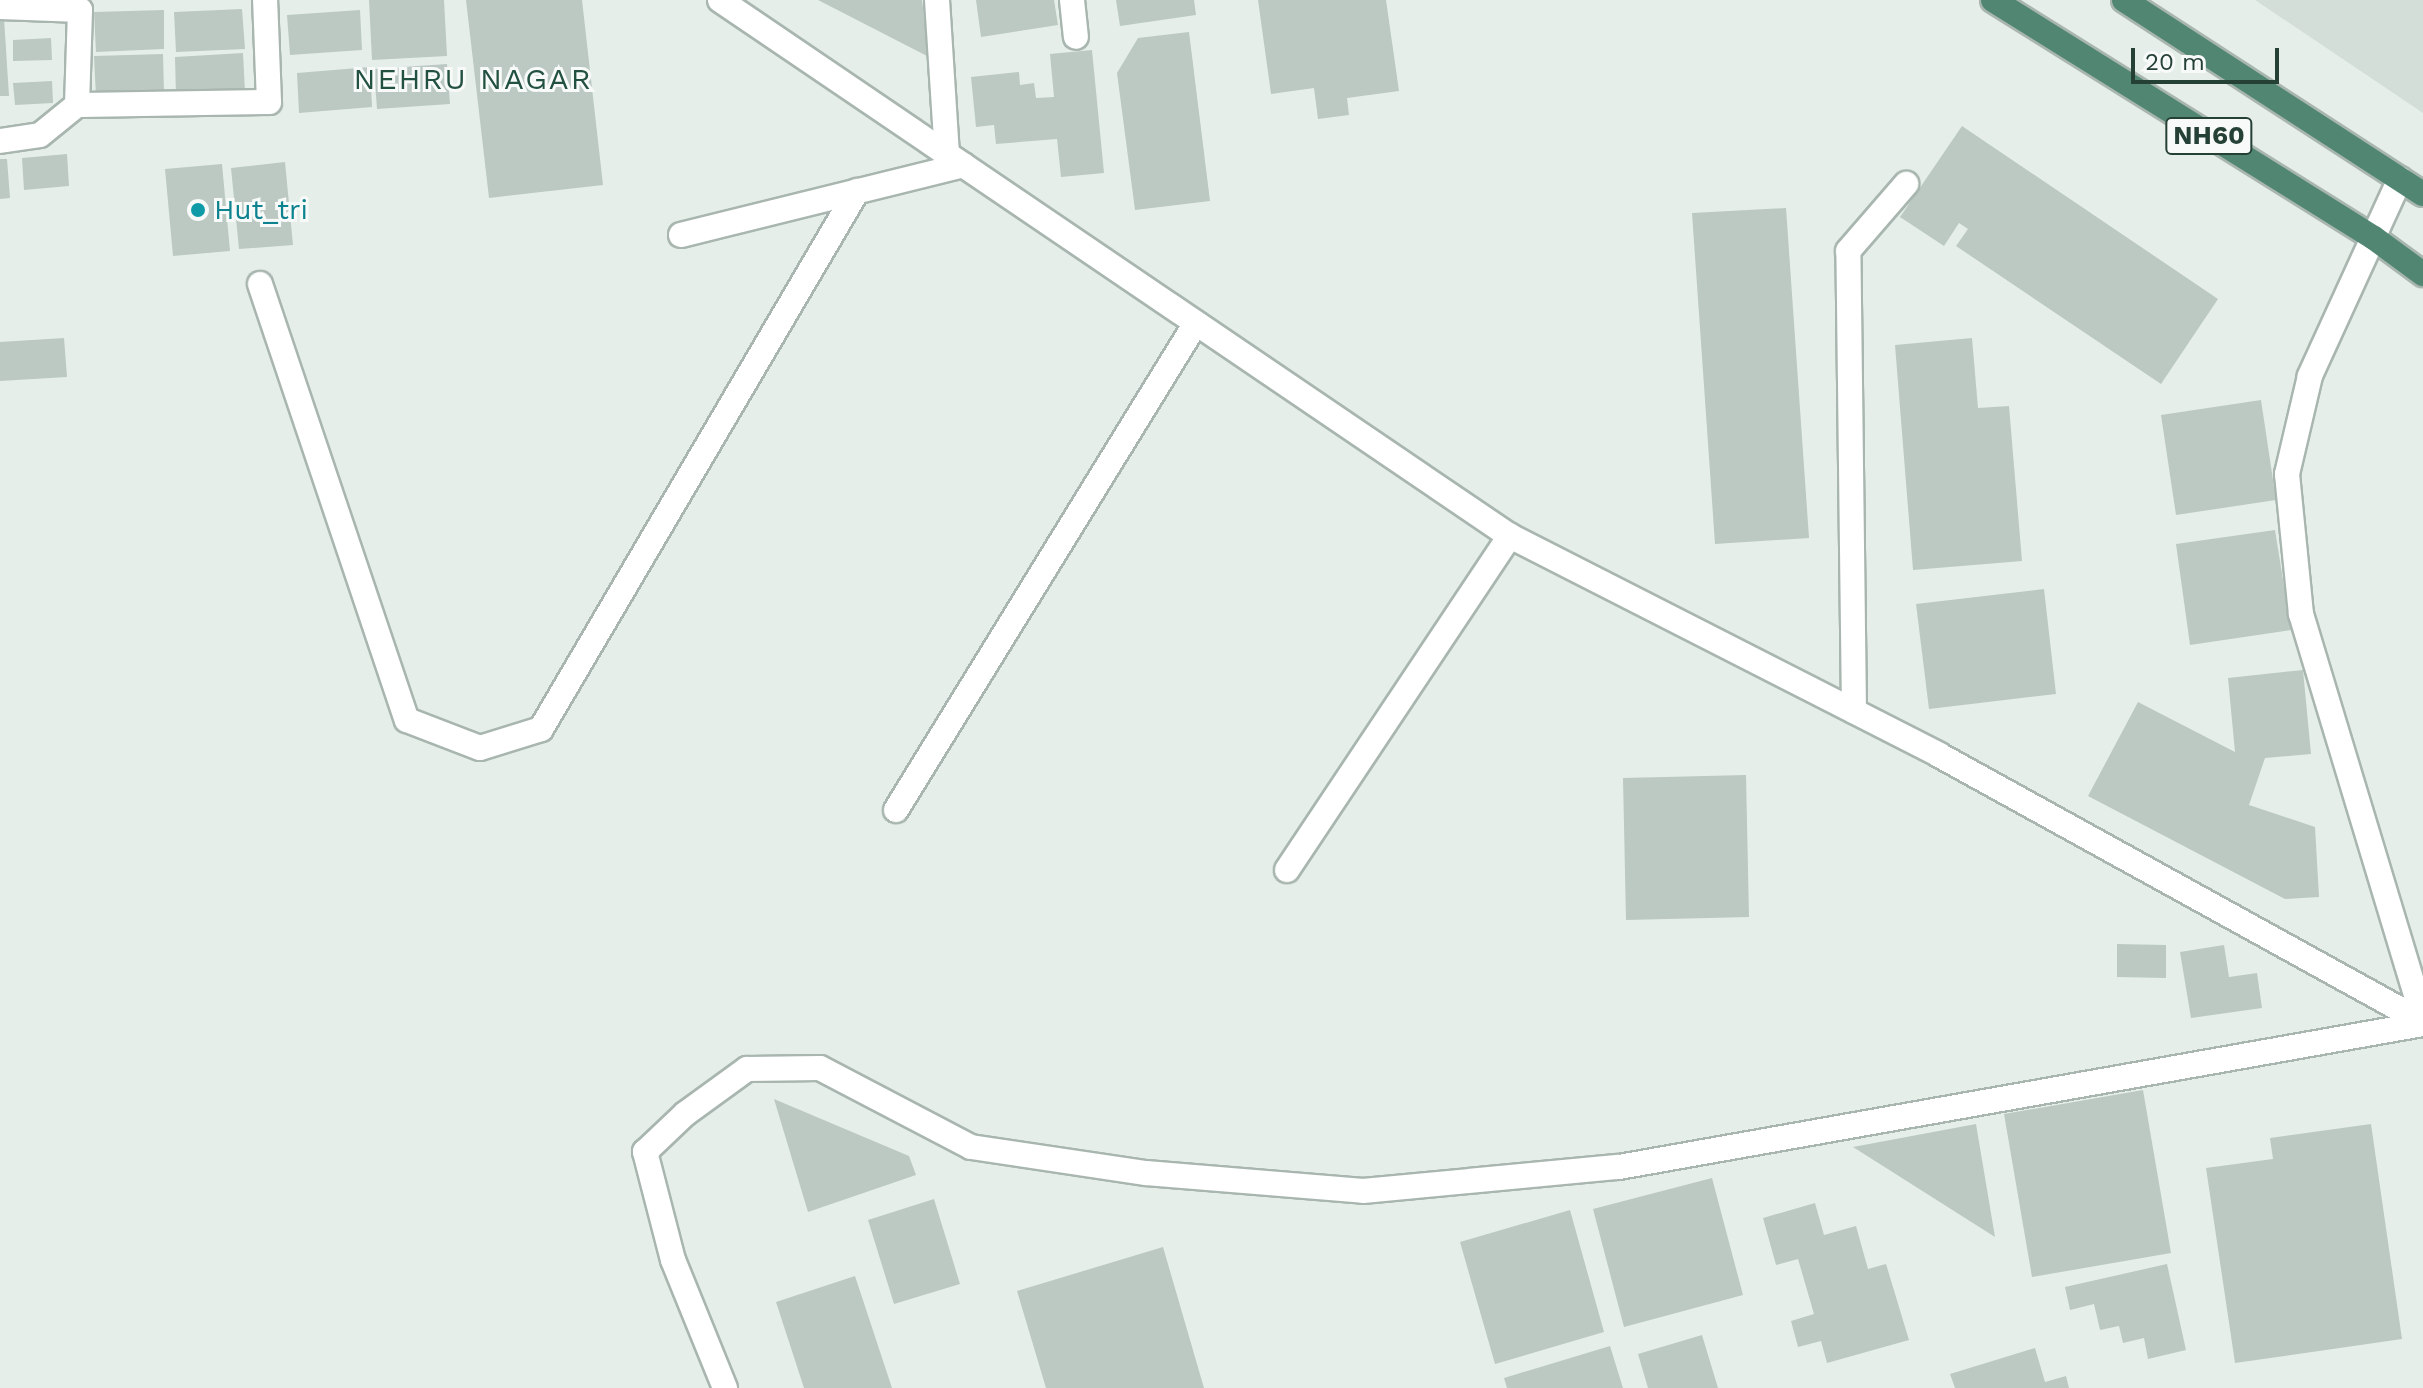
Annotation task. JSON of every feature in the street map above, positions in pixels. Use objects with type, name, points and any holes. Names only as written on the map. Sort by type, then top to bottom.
[{"type":"highway","name":"NH60","points":[[1993,0],[2374,238],[2423,274]]},
{"type":"highway","name":"NH60","points":[[2124,0],[2423,194]]},
{"type":"street","points":[[0,141],[40,135],[77,105],[269,102],[265,0]]},
{"type":"street","points":[[720,0],[1510,536],[1939,755],[2423,1021]]},
{"type":"street","points":[[937,0],[955,160]]},
{"type":"street","points":[[1072,0],[1076,37]]},
{"type":"street","points":[[0,7],[80,10],[77,105]]},
{"type":"street","points":[[681,235],[857,191],[955,160]]},
{"type":"street","points":[[2400,179],[2310,376],[2287,474],[2301,614],[2423,1021]]},
{"type":"street","points":[[1854,711],[1848,251],[1906,184]]},
{"type":"street","points":[[260,284],[407,720],[480,748],[541,729],[857,191]]},
{"type":"street","points":[[896,810],[1196,323]]},
{"type":"street","points":[[1287,870],[1510,536]]},
{"type":"street","points":[[725,1388],[673,1260],[645,1152],[685,1114],[747,1069],[820,1068],[971,1147],[1146,1173],[1363,1191],[1619,1167],[2423,1021]]},
{"type":"shaded area","points":[[2255,0],[2423,0],[2423,113]]},
{"type":"building","points":[[369,0],[444,0],[447,56],[372,60]]},
{"type":"building","points":[[466,0],[582,0],[603,185],[489,198]]},
{"type":"building","points":[[818,0],[922,0],[929,57]]},
{"type":"building","points":[[976,0],[1054,0],[1058,25],[981,37]]},
{"type":"building","points":[[1116,0],[1194,0],[1196,15],[1120,26]]},
{"type":"building","points":[[1258,0],[1386,0],[1399,91],[1347,98],[1349,115],[1318,119],[1314,88],[1271,94]]},
{"type":"building","points":[[242,9],[245,49],[176,52],[174,12]]},
{"type":"building","points":[[164,10],[164,49],[96,52],[94,12]]},
{"type":"building","points":[[360,10],[362,50],[290,55],[287,15]]},
{"type":"building","points":[[0,18],[4,18],[9,96],[0,96]]},
{"type":"building","points":[[1189,32],[1210,201],[1135,210],[1117,73],[1138,38]]},
{"type":"building","points":[[51,38],[52,60],[13,61],[13,40]]},
{"type":"building","points":[[1092,50],[1104,173],[1061,177],[1057,139],[996,144],[994,125],[976,127],[971,77],[1019,72],[1020,85],[1034,83],[1036,98],[1054,97],[1050,54]]},
{"type":"building","points":[[243,53],[245,92],[176,96],[175,57]]},
{"type":"building","points":[[163,54],[164,93],[96,96],[94,56]]},
{"type":"building","points":[[447,64],[450,104],[377,109],[374,69]]},
{"type":"building","name":"Hut_tri","points":[[370,67],[372,107],[299,113],[297,73]]},
{"type":"building","points":[[52,81],[53,103],[15,105],[13,83]]},
{"type":"building","points":[[1962,126],[2218,299],[2161,384],[1956,246],[1968,229],[1959,223],[1944,246],[1900,217]]},
{"type":"building","points":[[67,154],[69,186],[24,190],[22,158]]},
{"type":"building","points":[[0,159],[7,159],[10,198],[0,199]]},
{"type":"building","name":"Hut_tri","points":[[285,162],[293,245],[239,249],[231,168]]},
{"type":"building","name":"Hut_tri","points":[[222,164],[230,251],[173,256],[165,169]]},
{"type":"building","points":[[1786,208],[1809,538],[1715,544],[1692,213]]},
{"type":"building","points":[[64,338],[67,377],[0,381],[0,342]]},
{"type":"building","points":[[1972,338],[1978,408],[2009,406],[2022,561],[1913,570],[1895,345]]},
{"type":"building","points":[[2261,400],[2276,500],[2176,515],[2161,415]]},
{"type":"building","points":[[2275,530],[2291,630],[2190,645],[2176,544]]},
{"type":"building","points":[[2044,589],[2056,694],[1929,709],[1916,604]]},
{"type":"building","points":[[2303,670],[2311,754],[2265,758],[2249,805],[2315,827],[2319,897],[2285,899],[2088,796],[2138,702],[2235,752],[2228,678]]},
{"type":"building","points":[[1746,775],[1749,917],[1626,920],[1623,778]]},
{"type":"building","points":[[2117,944],[2166,945],[2166,978],[2117,977]]},
{"type":"building","points":[[2224,945],[2229,977],[2257,973],[2262,1008],[2191,1018],[2180,952]]},
{"type":"building","points":[[2143,1090],[2171,1253],[2032,1277],[2004,1114]]},
{"type":"building","points":[[774,1099],[909,1156],[916,1175],[808,1212]]},
{"type":"building","points":[[1976,1124],[1995,1237],[1853,1147]]},
{"type":"building","points":[[2371,1124],[2402,1339],[2235,1363],[2206,1168],[2273,1159],[2270,1138]]},
{"type":"building","points":[[1712,1178],[1743,1295],[1624,1327],[1593,1209]]},
{"type":"building","points":[[934,1199],[960,1284],[894,1304],[868,1220]]},
{"type":"building","points":[[1815,1203],[1824,1235],[1856,1226],[1868,1269],[1886,1264],[1909,1340],[1827,1363],[1821,1341],[1798,1347],[1791,1321],[1814,1314],[1798,1259],[1776,1265],[1763,1218]]},
{"type":"building","points":[[1570,1210],[1604,1332],[1495,1364],[1460,1242]]},
{"type":"building","points":[[1163,1247],[1204,1388],[1046,1388],[1017,1291]]},
{"type":"building","points":[[2167,1264],[2186,1350],[2148,1359],[2144,1338],[2123,1343],[2119,1326],[2100,1330],[2094,1304],[2070,1310],[2065,1287]]},
{"type":"building","points":[[855,1276],[892,1388],[804,1388],[776,1302]]},
{"type":"building","points":[[1702,1335],[1718,1388],[1648,1388],[1638,1354]]},
{"type":"building","points":[[1610,1346],[1623,1388],[1507,1388],[1504,1378]]},
{"type":"building","points":[[2035,1348],[2045,1382],[2066,1376],[2069,1388],[1955,1388],[1950,1374]]},
{"type":"place","name":"Hut_tri","points":[[198,210]]},
{"type":"district","name":"NEHRU NAGAR","points":[[473,79]]}]
